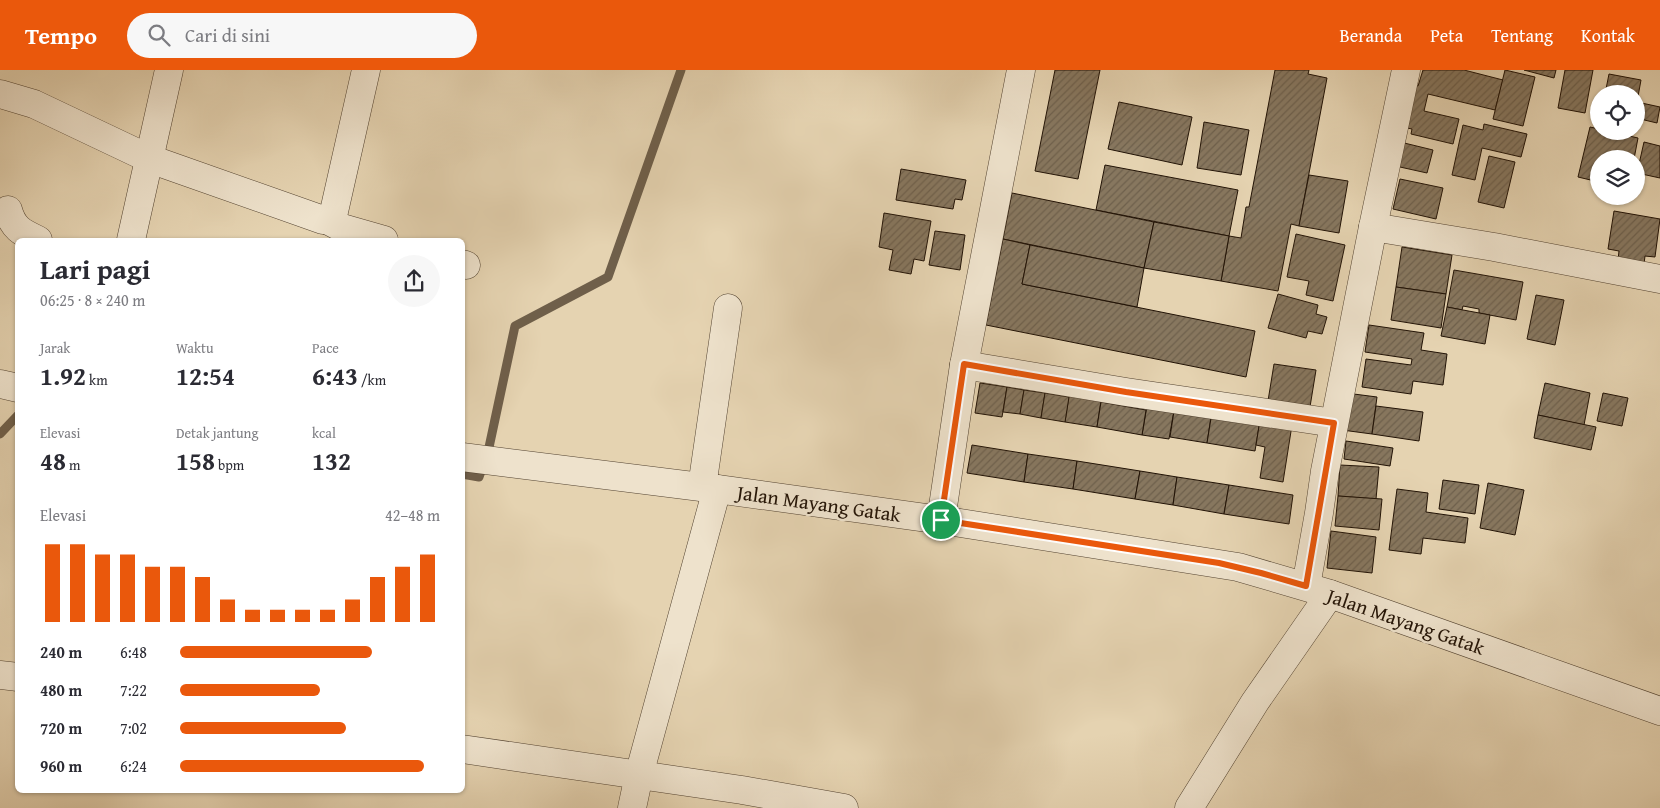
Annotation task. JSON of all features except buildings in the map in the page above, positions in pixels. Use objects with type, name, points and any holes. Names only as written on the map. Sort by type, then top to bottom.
[{"type":"street","points":[[131,238],[169,70]]},
{"type":"street","points":[[327,220],[334,216],[366,70]]},
{"type":"street","points":[[941,520],[964,364],[1021,70]]},
{"type":"street","points":[[1188,808],[1255,702],[1318,590],[1334,423],[1406,70]]},
{"type":"street","points":[[0,94],[34,104],[150,159],[327,220],[342,228],[377,238]]},
{"type":"street","points":[[8,210],[11,221],[16,228],[34,238]]},
{"type":"street","points":[[1373,227],[1494,247],[1660,279]]},
{"type":"street","points":[[632,808],[709,488],[728,308]]},
{"type":"street","points":[[964,364],[1126,392],[1334,423]]},
{"type":"street","points":[[0,384],[15,387]]},
{"type":"street","name":"Jalan Mayang Gatak","points":[[465,457],[941,520],[1219,563],[1318,590],[1660,711]]},
{"type":"street","points":[[0,675],[15,678]]},
{"type":"street","points":[[465,749],[742,790],[844,808]]},
{"type":"waterway","points":[[465,475],[479,477],[488,452],[515,326],[608,277],[681,70]]},
{"type":"waterway","points":[[0,434],[15,418]]},
{"type":"route","points":[[964,364],[1126,392],[1334,423],[1306,586],[1219,563],[941,520],[964,364]]}]
